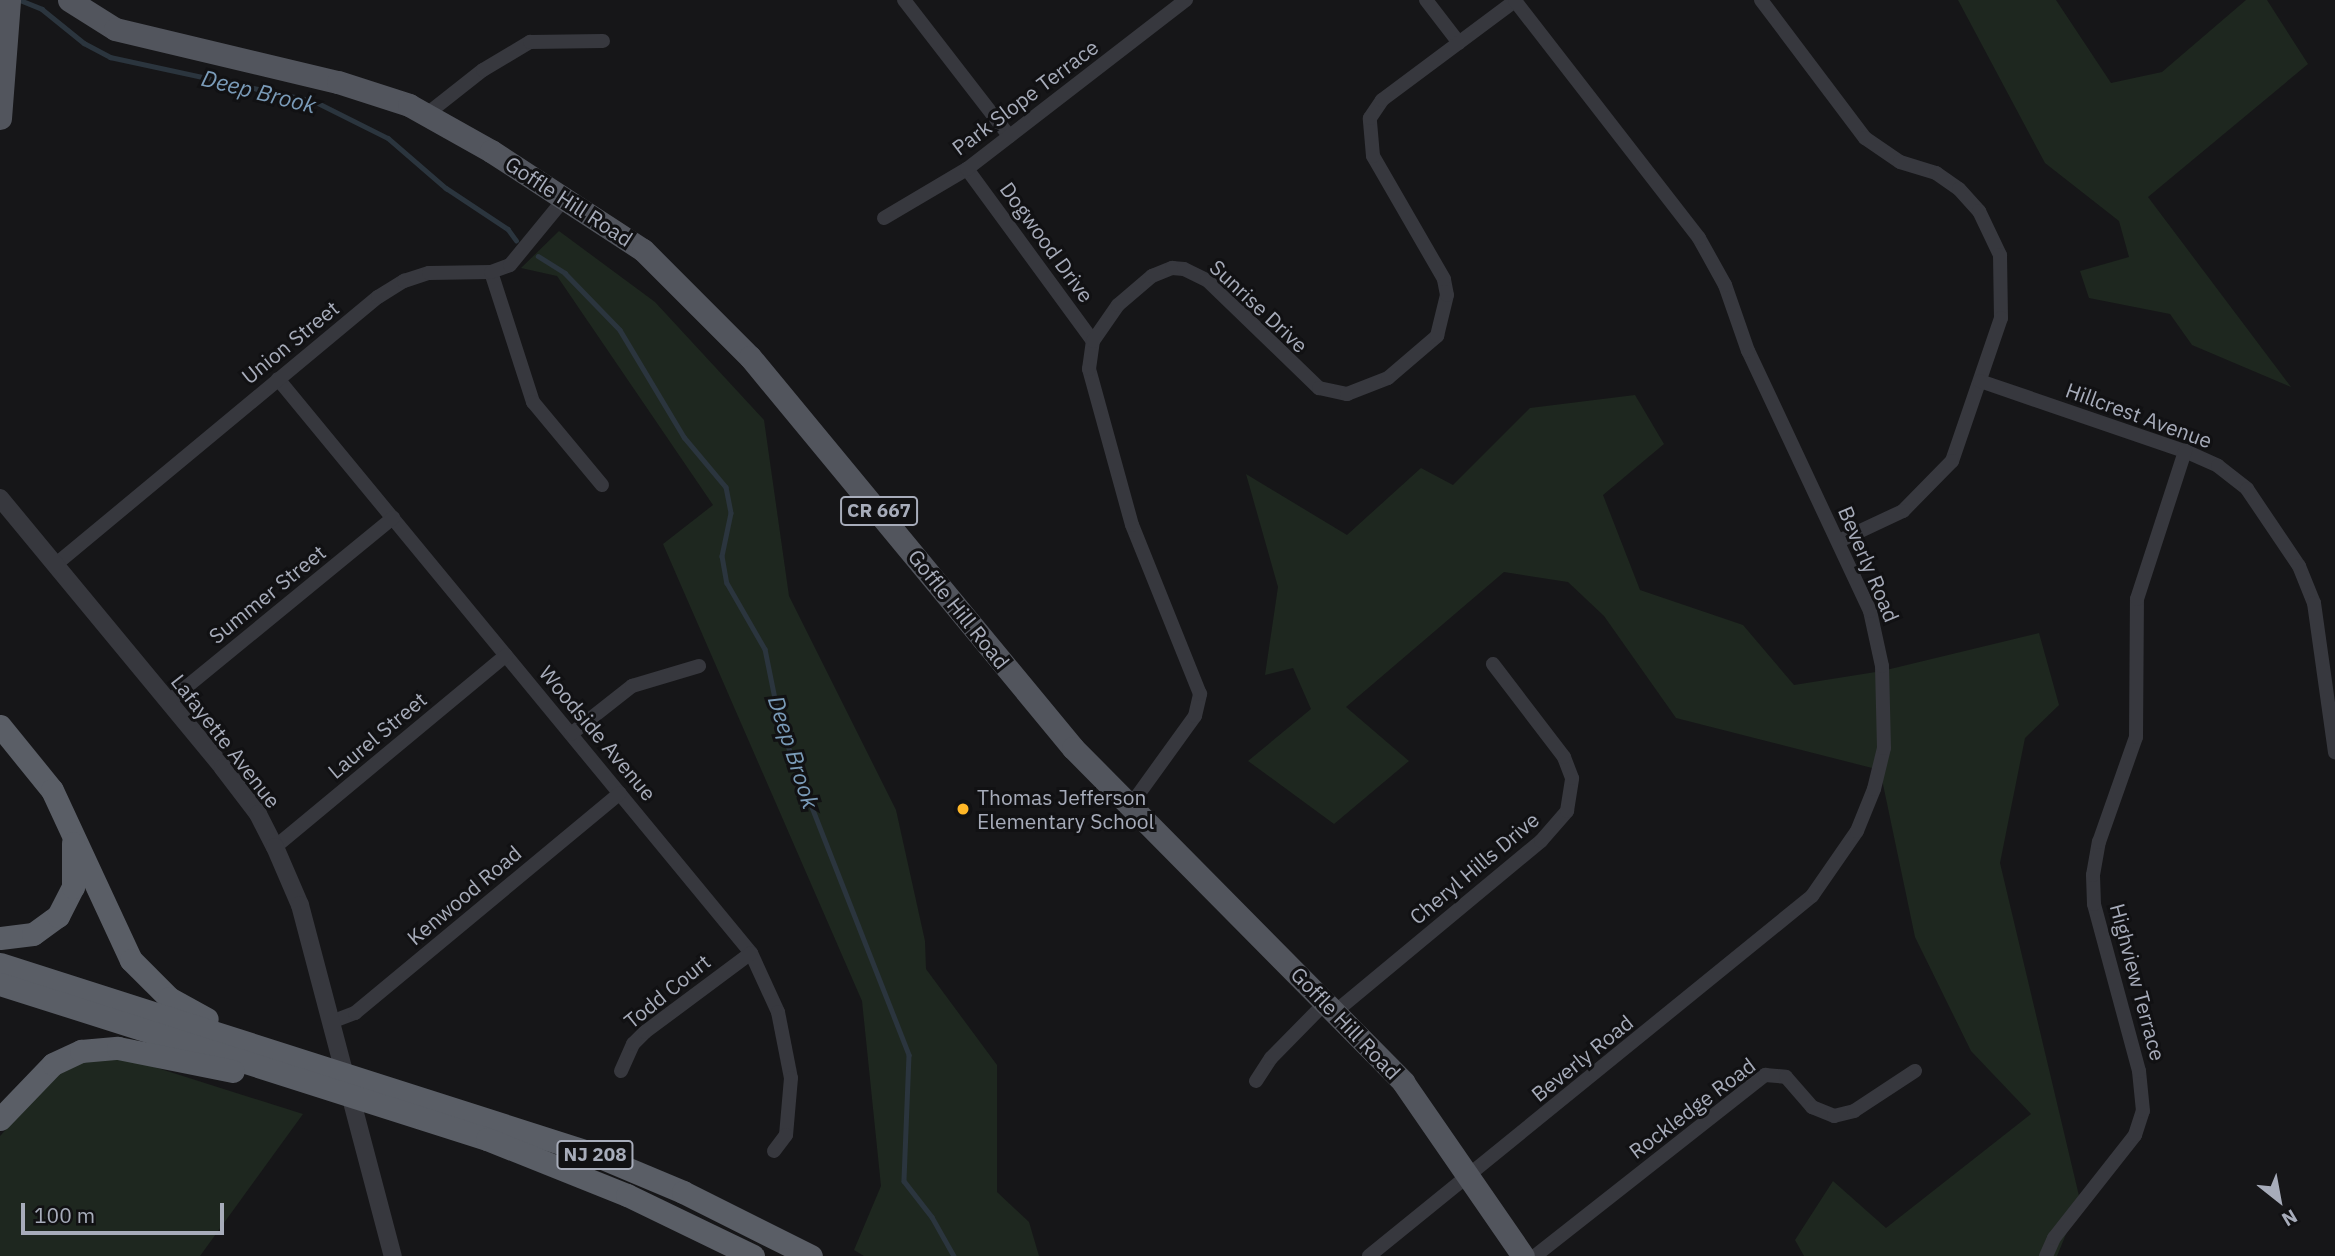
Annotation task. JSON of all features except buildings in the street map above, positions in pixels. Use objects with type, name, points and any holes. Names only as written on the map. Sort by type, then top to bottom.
[{"type":"highway","points":[[0,726],[39,769],[64,813],[120,943],[142,973],[184,1007],[270,1049]]},
{"type":"highway","points":[[0,938],[33,934],[58,916],[67,903],[75,870],[64,813]]},
{"type":"highway","name":"NJ 208","points":[[0,964],[270,1049],[327,1078]]},
{"type":"highway","name":"NJ 208","points":[[0,984],[623,1166],[811,1256]]},
{"type":"highway","points":[[0,1119],[53,1064],[100,1047],[327,1078]]},
{"type":"highway","name":"NJ 208","points":[[368,1091],[581,1175],[753,1256]]},
{"type":"main road","name":"Goffle Hill Road","points":[[69,0],[116,29],[338,82],[427,114],[565,198],[643,250],[750,356],[1073,748],[1331,1007],[1422,1104],[1523,1256]]},
{"type":"main road","points":[[0,118],[9,6]]},
{"type":"street","points":[[904,0],[1009,136]]},
{"type":"street","name":"Park Slope Terrace","points":[[884,218],[967,169],[1186,0]]},
{"type":"street","points":[[1426,0],[1459,43]]},
{"type":"street","name":"Sunrise Drive","points":[[1093,341],[1118,305],[1152,276],[1172,268],[1184,268],[1207,280],[1319,388],[1346,394],[1388,378],[1437,336],[1447,295],[1444,279],[1373,156],[1370,118],[1382,100],[1515,0]]},
{"type":"street","name":"Beverly Road","points":[[1369,1256],[1793,914],[1844,855],[1874,789],[1885,721],[1878,638],[1860,584],[1748,351],[1713,261],[1515,0]]},
{"type":"street","points":[[1761,0],[1866,139],[1900,162],[1949,181],[1989,227],[2000,255],[2003,301],[1959,444],[1942,474],[1903,511],[1839,541]]},
{"type":"street","points":[[427,114],[521,46],[541,41],[604,41]]},
{"type":"street","name":"Dogwood Drive","points":[[967,169],[1093,341]]},
{"type":"street","name":"Union Street","points":[[55,565],[278,379],[404,281],[429,273],[491,272],[519,257],[565,198]]},
{"type":"street","points":[[491,272],[533,402],[602,485]]},
{"type":"street","points":[[1093,341],[1089,369],[1132,525],[1200,694],[1195,716],[1130,806]]},
{"type":"street","name":"Woodside Avenue","points":[[278,379],[751,953],[778,1012],[791,1078],[786,1135],[774,1151]]},
{"type":"street","name":"Hillcrest Avenue","points":[[1980,380],[2185,451],[2234,477],[2270,517],[2311,594],[2329,667],[2335,753]]},
{"type":"street","name":"Highview Terrace","points":[[2046,1256],[2054,1238],[2135,1135],[2143,1111],[2139,1071],[2094,904],[2094,875],[2099,842],[2136,737],[2137,599],[2185,451]]},
{"type":"street","name":"Lafayette Avenue","points":[[0,498],[258,814],[300,905],[393,1256]]},
{"type":"street","name":"Summer Street","points":[[168,702],[393,518]]},
{"type":"street","name":"Laurel Street","points":[[275,847],[506,655]]},
{"type":"street","name":"Cheryl Hills Drive","points":[[1256,1081],[1271,1058],[1331,1007],[1541,841],[1567,811],[1572,778],[1564,757],[1493,664]]},
{"type":"street","points":[[571,734],[632,686],[699,666]]},
{"type":"street","name":"Kenwood Road","points":[[331,1022],[355,1013],[620,793]]},
{"type":"street","name":"Todd Court","points":[[621,1070],[633,1044],[645,1032],[751,953]]},
{"type":"street","name":"Rockledge Road","points":[[1535,1256],[1765,1075],[1786,1077],[1812,1107],[1834,1116],[1854,1111],[1915,1071]]},
{"type":"shaded area","points":[[1958,0],[2056,0],[2111,83],[2162,72],[2246,0],[2267,0],[2308,64],[2148,197],[2291,387],[2192,345],[2170,314],[2089,298],[2080,271],[2129,257],[2119,221],[2045,163]]},
{"type":"shaded area","points":[[559,231],[655,302],[764,420],[789,596],[896,810],[925,941],[926,969],[997,1065],[997,1192],[1029,1222],[1039,1256],[864,1256],[854,1250],[881,1186],[862,1001],[663,544],[713,505],[557,276],[521,268]]},
{"type":"shaded area","points":[[1635,395],[1664,444],[1603,495],[1640,590],[1743,625],[1794,685],[1882,671],[2039,633],[2059,705],[2025,738],[2000,863],[2080,1200],[2057,1256],[1804,1256],[1795,1240],[1833,1181],[1886,1228],[2031,1114],[1971,1051],[1915,937],[1880,770],[1676,718],[1604,616],[1568,582],[1504,572],[1346,707],[1409,761],[1334,824],[1248,761],[1311,709],[1293,668],[1265,675],[1278,587],[1246,474],[1347,535],[1421,468],[1453,485],[1530,408]]},
{"type":"shaded area","points":[[97,1058],[126,1058],[303,1114],[200,1256],[0,1256],[0,1136],[52,1079],[72,1065]]},
{"type":"waterway","name":"Deep Brook","points":[[20,0],[42,9],[84,43],[110,57],[314,101],[388,138],[446,188],[508,229],[516,240]]},
{"type":"waterway","name":"Deep Brook","points":[[538,256],[565,273],[620,330],[684,437],[726,487],[731,513],[722,556],[727,583],[765,649],[781,728],[909,1055],[904,1181],[932,1217],[954,1256]]},
{"type":"place","name":"Thomas Jefferson Elementary School","points":[[963,809]]}]
